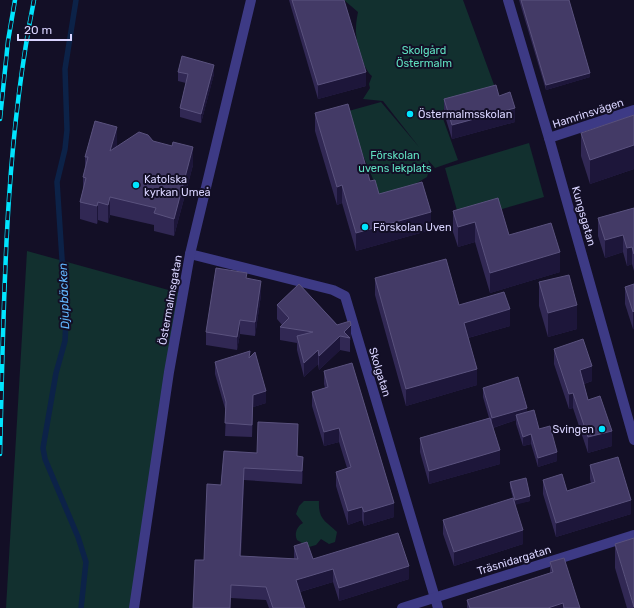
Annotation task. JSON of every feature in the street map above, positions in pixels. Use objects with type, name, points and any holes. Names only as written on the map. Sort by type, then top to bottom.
[{"type":"street","name":"Östermalmsgatan","points":[[134,608],[167,386],[190,254],[251,0]]},
{"type":"street","name":"Kungsgatan","points":[[508,0],[549,138],[634,440]]},
{"type":"street","name":"Hamrinsvägen","points":[[549,138],[634,110]]},
{"type":"street","name":"Skolgatan","points":[[190,254],[333,290],[345,296],[438,608]]},
{"type":"street","name":"Träsnidargatan","points":[[402,608],[634,535]]},
{"type":"green space","name":"Skolgård Östermalm","points":[[344,0],[463,0],[497,93],[444,109],[441,113],[458,160],[435,168],[428,160],[430,167],[427,177],[383,203],[345,112],[381,102],[419,147],[383,101],[363,99],[370,88],[369,84],[372,76],[363,61],[358,47],[356,24],[358,12]]},
{"type":"green space","points":[[529,143],[544,197],[460,221],[445,168]]},
{"type":"green space","points":[[27,251],[183,294],[134,608],[6,608]]},
{"type":"green space","points":[[304,501],[319,501],[321,516],[337,532],[335,542],[329,544],[321,539],[316,545],[309,547],[297,540],[297,530],[303,523],[296,514],[299,506]]},
{"type":"building","points":[[292,0],[344,0],[366,72],[318,85]]},
{"type":"building","points":[[521,0],[569,0],[590,73],[546,85]]},
{"type":"building","points":[[182,56],[214,65],[201,114],[180,108],[188,74],[178,72]]},
{"type":"building","points":[[496,85],[499,96],[510,92],[515,108],[452,125],[444,99]]},
{"type":"building","name":"Förskolan Uven","points":[[348,104],[370,181],[375,180],[379,194],[422,182],[431,212],[356,233],[342,185],[337,187],[315,113]]},
{"type":"building","points":[[634,115],[634,145],[590,160],[581,133]]},
{"type":"building","name":"Katolska kyrkan Umeå","points":[[95,121],[117,127],[110,151],[139,132],[148,135],[153,141],[172,146],[173,142],[193,147],[174,219],[154,213],[156,208],[110,197],[108,205],[98,202],[97,206],[80,202],[86,178],[83,177],[88,157],[85,157]]},
{"type":"building","points":[[498,198],[509,235],[551,223],[560,252],[490,273],[475,222],[458,227],[453,211]]},
{"type":"building","points":[[634,208],[634,254],[632,247],[627,248],[623,235],[605,240],[598,218]]},
{"type":"building","points":[[446,259],[459,305],[504,292],[510,309],[464,323],[477,369],[406,389],[375,278]]},
{"type":"building","points":[[216,268],[247,273],[246,278],[261,281],[255,322],[240,320],[237,337],[206,332]]},
{"type":"building","points":[[569,275],[577,305],[548,313],[539,282]]},
{"type":"building","points":[[299,284],[337,325],[350,321],[351,325],[344,332],[350,338],[340,336],[319,356],[318,350],[304,363],[297,336],[313,332],[280,327],[289,318],[277,305]]},
{"type":"building","points":[[634,284],[634,311],[633,312],[625,287]]},
{"type":"building","points":[[583,339],[592,366],[580,370],[588,400],[600,396],[612,431],[588,437],[573,393],[569,394],[554,349]]},
{"type":"building","points":[[250,351],[249,358],[255,352],[266,391],[253,395],[252,425],[225,423],[226,402],[215,362]]},
{"type":"building","points":[[352,363],[394,503],[364,512],[362,507],[348,511],[336,472],[351,467],[339,428],[324,432],[312,392],[328,387],[324,371]]},
{"type":"building","points":[[518,377],[527,408],[492,418],[483,388]]},
{"type":"building","points":[[534,410],[539,429],[550,426],[557,452],[538,458],[531,434],[523,437],[516,415]]},
{"type":"building","points":[[490,418],[500,450],[429,471],[420,438]]},
{"type":"building","points":[[258,422],[298,424],[297,456],[303,457],[302,471],[244,468],[240,556],[298,559],[294,546],[307,542],[313,559],[398,533],[409,566],[339,588],[333,569],[296,580],[305,608],[273,608],[266,587],[231,585],[230,608],[193,608],[195,560],[204,560],[207,484],[221,485],[224,451],[257,453]]},
{"type":"building","points":[[618,457],[631,500],[556,523],[543,480],[562,474],[567,491],[595,482],[590,465]]},
{"type":"building","points":[[526,478],[530,496],[515,500],[510,482]]},
{"type":"building","points":[[513,498],[523,530],[454,552],[443,520]]},
{"type":"building","points":[[634,538],[634,607],[615,544]]},
{"type":"building","points":[[564,558],[580,608],[564,608],[563,603],[548,608],[470,608],[467,600],[553,572],[550,562]]},
{"type":"waterway","name":"Djupbäcken","points":[[76,0],[65,69],[67,130],[65,149],[57,182],[66,320],[65,341],[56,373],[43,448],[45,459],[78,537],[86,562],[81,608]]},
{"type":"railway","points":[[0,119],[8,41],[15,0]]},
{"type":"railway","points":[[0,454],[7,226],[11,169],[24,56],[34,0]]},
{"type":"place","name":"Östermalmsskolan","points":[[410,114]]},
{"type":"place","name":"Katolska kyrkan Umeå","points":[[136,185]]},
{"type":"place","name":"Förskolan Uven","points":[[365,227]]},
{"type":"place","name":"Svingen","points":[[602,429]]},
{"type":"park label","name":"Förskolan uvens lekplats","points":[[395,161]]}]
